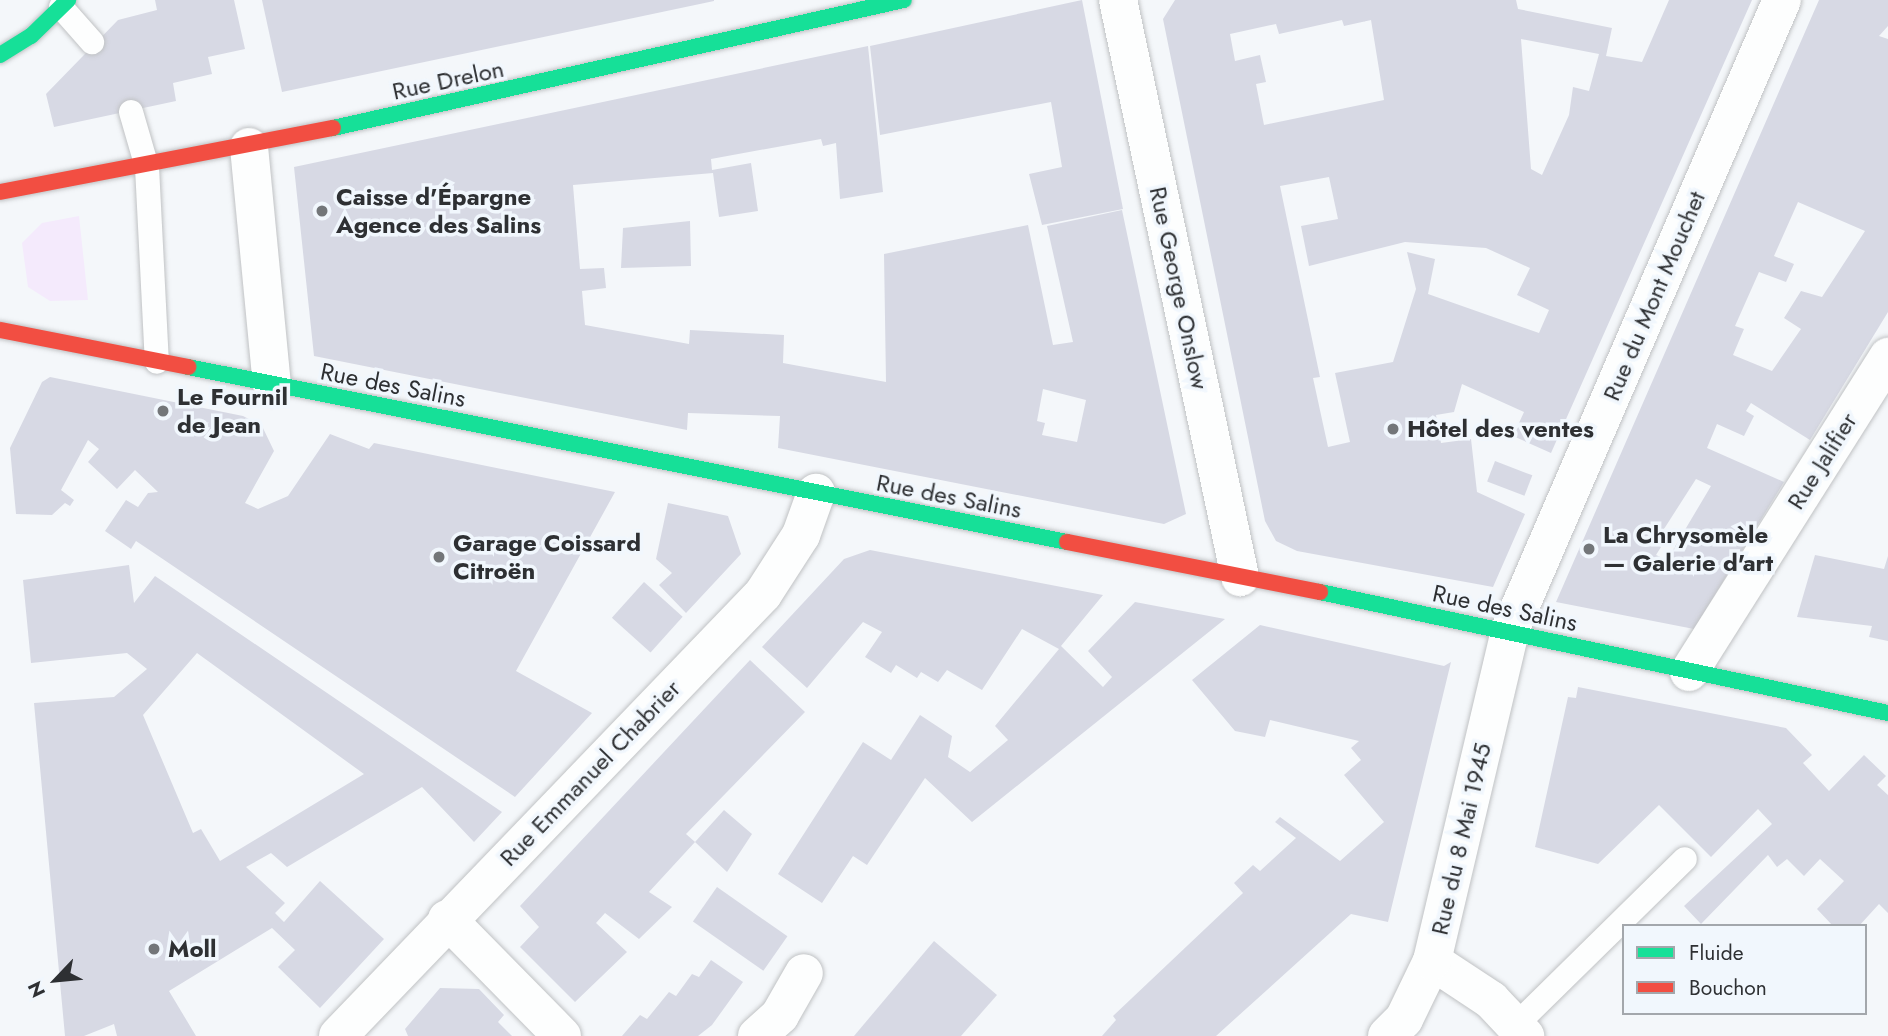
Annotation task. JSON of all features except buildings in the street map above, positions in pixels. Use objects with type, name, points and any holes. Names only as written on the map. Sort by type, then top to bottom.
[{"type":"main road","name":"Rue Drelon","points":[[0,192],[148,167],[249,146],[904,0]]},
{"type":"main road","points":[[0,55],[31,36],[64,4]]},
{"type":"main road","name":"Rue des Salins","points":[[0,330],[1510,630],[1689,672],[1888,713]]},
{"type":"street","name":"Rue George Onslow","points":[[1118,0],[1240,577]]},
{"type":"street","name":"Rue du Mont Mouchet","points":[[1510,630],[1782,0]]},
{"type":"street","points":[[249,146],[272,384]]},
{"type":"street","name":"Rue Jalifier","points":[[1689,672],[1888,357]]},
{"type":"street","name":"Rue Emmanuel Chabrier","points":[[338,1036],[447,919],[763,594],[801,535],[816,493]]},
{"type":"street","name":"Rue du 8 Mai 1945","points":[[1387,1036],[1404,1019],[1432,961],[1510,630]]},
{"type":"street","points":[[447,919],[562,1036]]},
{"type":"street","points":[[1432,961],[1462,977],[1520,1031]]},
{"type":"street","points":[[757,1036],[780,1015],[804,974]]},
{"type":"lane","points":[[64,4],[92,42]]},
{"type":"lane","points":[[131,112],[148,167],[157,362]]},
{"type":"lane","points":[[1623,924],[1685,859]]},
{"type":"lane","points":[[1520,1031],[1622,925]]},
{"type":"shaded area","points":[[79,216],[88,300],[50,301],[28,287],[22,243],[42,223]]},
{"type":"traffic: fast","points":[[0,55],[31,36],[68,0]]},
{"type":"traffic: fast","points":[[333,128],[904,0]]},
{"type":"traffic: fast","points":[[188,367],[1067,542]]},
{"type":"traffic: fast","points":[[1320,592],[1888,713]]},
{"type":"traffic: jam","points":[[0,192],[333,128]]},
{"type":"traffic: jam","points":[[0,330],[188,367]]},
{"type":"traffic: jam","points":[[1067,542],[1320,592]]},
{"type":"place","name":"Caisse d'Épargne Agence des Salins","points":[[322,211]]},
{"type":"place","name":"Le Fournil de Jean","points":[[163,411]]},
{"type":"place","name":"Hôtel des ventes","points":[[1393,429]]},
{"type":"place","name":"La Chrysomèle — Galerie d'art","points":[[1589,549]]},
{"type":"place","name":"Garage Coissard Citroën","points":[[439,557]]},
{"type":"place","name":"Moll","points":[[154,949]]}]
